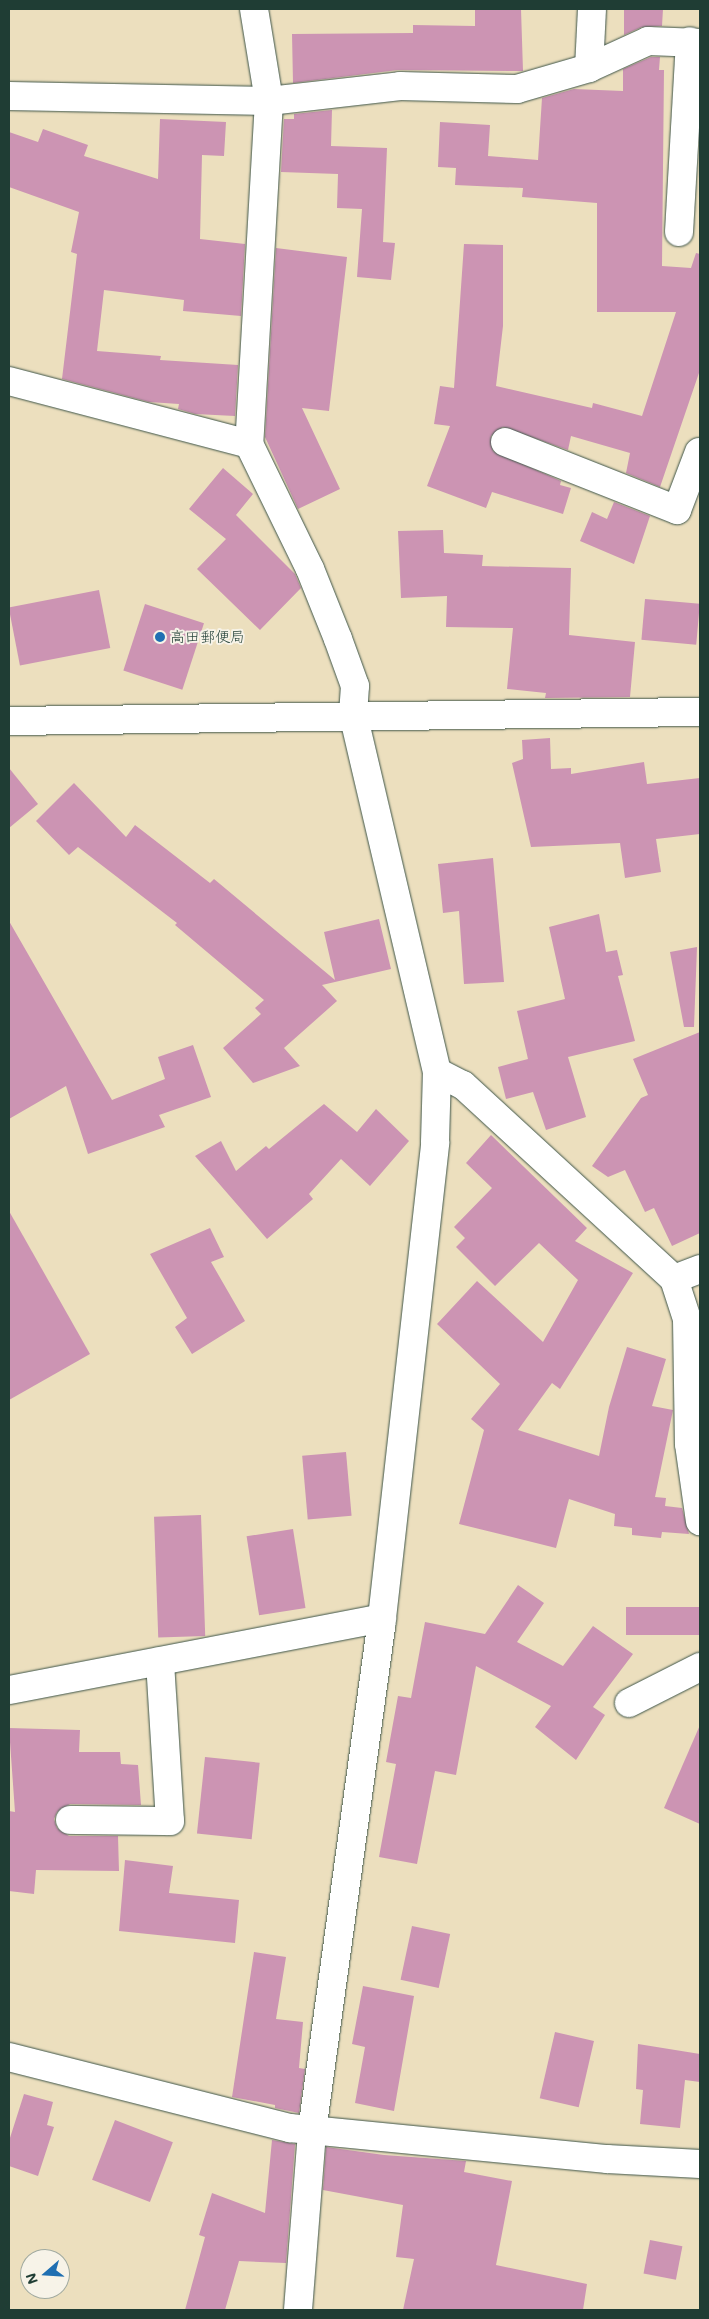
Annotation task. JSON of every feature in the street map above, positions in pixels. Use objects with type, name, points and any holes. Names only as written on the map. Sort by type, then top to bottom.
[{"type":"street","points":[[254,9],[269,101],[249,444],[310,569],[356,686],[353,715],[438,1072],[435,1142],[382,1618],[312,2131],[298,2310]]},
{"type":"street","points":[[588,68],[592,9]]},
{"type":"street","points":[[9,96],[269,101],[400,86],[517,89],[588,68],[648,41],[695,42],[679,232]]},
{"type":"street","points":[[9,381],[249,444]]},
{"type":"street","points":[[505,442],[678,510],[700,451]]},
{"type":"street","points":[[9,721],[353,715],[700,712]]},
{"type":"street","points":[[438,1072],[463,1085],[674,1279],[687,1319],[688,1444],[700,1521]]},
{"type":"street","points":[[674,1279],[700,1270]]},
{"type":"street","points":[[9,1690],[382,1618]]},
{"type":"street","points":[[70,1820],[170,1820],[160,1661]]},
{"type":"street","points":[[629,1703],[700,1667]]},
{"type":"street","points":[[9,2057],[290,2128],[607,2159],[700,2164]]},
{"type":"building","points":[[475,9],[521,9],[523,71],[398,70],[293,83],[292,34],[413,33],[413,25],[475,26]]},
{"type":"building","points":[[624,9],[663,9],[662,26],[642,27],[624,35]]},
{"type":"building","points":[[651,57],[660,57],[659,70],[664,70],[662,266],[691,268],[696,253],[700,254],[700,370],[660,487],[626,473],[630,453],[571,436],[568,450],[503,427],[491,436],[493,451],[561,481],[560,485],[571,488],[563,514],[492,492],[486,508],[427,486],[450,426],[434,424],[440,386],[454,388],[464,244],[503,245],[503,326],[496,386],[592,408],[593,403],[642,416],[676,312],[597,312],[597,203],[522,197],[523,188],[455,185],[456,168],[438,167],[440,122],[490,125],[488,156],[538,160],[542,98],[574,89],[623,91],[623,69]]},
{"type":"building","points":[[332,110],[331,146],[387,148],[383,242],[395,243],[391,280],[357,277],[362,209],[337,208],[338,174],[281,172],[284,119],[294,119],[294,114]]},
{"type":"building","points":[[160,119],[226,122],[224,156],[202,155],[200,239],[245,244],[241,316],[183,311],[184,300],[104,290],[97,351],[161,356],[160,360],[238,365],[235,416],[195,414],[178,409],[179,404],[149,402],[62,379],[77,254],[71,252],[79,212],[9,187],[9,132],[38,142],[43,129],[88,145],[84,156],[158,179]]},
{"type":"building","points":[[276,248],[347,257],[329,411],[302,408],[340,489],[298,509],[265,437]]},
{"type":"building","points":[[223,468],[253,494],[236,515],[295,574],[301,588],[260,630],[197,569],[226,539],[189,509]]},
{"type":"building","points":[[614,502],[650,516],[634,564],[580,541],[592,512],[607,519]]},
{"type":"building","points":[[443,530],[444,553],[483,555],[482,566],[571,568],[569,635],[635,642],[630,697],[545,698],[546,693],[507,689],[513,628],[446,627],[447,596],[401,598],[398,531]]},
{"type":"building","points":[[99,590],[110,648],[20,665],[9,607]]},
{"type":"building","points":[[645,599],[700,604],[696,645],[641,640]]},
{"type":"building","points":[[145,604],[204,623],[182,690],[123,671]]},
{"type":"building","points":[[550,738],[551,769],[571,768],[571,774],[644,762],[647,784],[700,778],[700,834],[656,839],[661,872],[625,878],[620,843],[531,847],[512,763],[523,759],[522,740]]},
{"type":"building","points":[[9,768],[38,804],[9,828]]},
{"type":"building","points":[[74,783],[126,837],[135,825],[210,883],[214,879],[335,980],[324,932],[379,919],[391,969],[322,985],[337,1001],[284,1048],[300,1066],[253,1083],[223,1048],[261,1014],[255,1008],[264,1000],[175,925],[177,923],[78,847],[69,855],[36,821]]},
{"type":"building","points":[[493,858],[504,982],[464,984],[459,911],[443,913],[438,864]]},
{"type":"building","points":[[599,914],[606,952],[617,950],[623,975],[618,976],[635,1041],[568,1057],[586,1117],[546,1130],[533,1092],[506,1099],[498,1067],[528,1059],[517,1011],[565,999],[549,927]]},
{"type":"building","points":[[9,921],[112,1100],[165,1079],[158,1057],[193,1045],[211,1097],[159,1115],[165,1127],[88,1154],[66,1086],[9,1119]]},
{"type":"building","points":[[697,947],[694,1027],[684,1027],[670,952]]},
{"type":"building","points":[[700,1032],[700,1233],[672,1246],[654,1208],[645,1212],[625,1170],[608,1177],[592,1166],[641,1098],[648,1095],[633,1059]]},
{"type":"building","points":[[324,1104],[357,1132],[376,1109],[409,1141],[370,1186],[341,1159],[309,1194],[313,1199],[267,1239],[195,1156],[221,1141],[236,1171],[266,1146],[269,1149]]},
{"type":"building","points":[[491,1135],[587,1228],[575,1241],[633,1273],[560,1389],[552,1383],[518,1430],[599,1456],[609,1407],[627,1347],[666,1359],[652,1406],[673,1410],[655,1497],[666,1498],[665,1506],[682,1508],[689,1534],[662,1532],[661,1538],[632,1535],[632,1528],[614,1526],[615,1514],[569,1499],[556,1548],[459,1524],[484,1430],[471,1419],[500,1384],[437,1324],[477,1281],[543,1342],[578,1280],[539,1243],[495,1286],[456,1247],[465,1238],[454,1227],[492,1188],[466,1163]]},
{"type":"building","points":[[9,1211],[90,1354],[9,1400]]},
{"type":"building","points":[[210,1228],[224,1257],[211,1262],[245,1321],[192,1354],[175,1327],[187,1318],[150,1254]]},
{"type":"building","points":[[346,1452],[352,1516],[308,1520],[302,1456]]},
{"type":"building","points":[[201,1515],[205,1636],[158,1638],[154,1517]]},
{"type":"building","points":[[293,1529],[306,1608],[259,1615],[247,1536]]},
{"type":"building","points":[[518,1585],[544,1603],[517,1642],[563,1666],[593,1626],[633,1654],[593,1707],[605,1715],[576,1760],[535,1727],[551,1706],[476,1666],[456,1775],[435,1771],[417,1864],[379,1857],[396,1764],[386,1762],[398,1696],[411,1698],[425,1622],[485,1634]]},
{"type":"building","points":[[626,1607],[700,1607],[700,1635],[626,1635]]},
{"type":"building","points":[[700,1725],[700,1824],[664,1808]]},
{"type":"building","points":[[9,1728],[80,1730],[79,1752],[120,1752],[121,1764],[138,1765],[141,1805],[70,1804],[57,1812],[54,1819],[57,1828],[69,1836],[118,1836],[119,1871],[36,1870],[34,1894],[9,1891],[9,1811],[15,1812]]},
{"type":"building","points":[[205,1757],[260,1763],[252,1839],[197,1834]]},
{"type":"building","points":[[125,1860],[173,1866],[169,1893],[239,1900],[235,1943],[119,1931]]},
{"type":"building","points":[[412,1926],[450,1934],[439,1988],[401,1980]]},
{"type":"building","points":[[254,1952],[286,1957],[276,2019],[303,2022],[299,2068],[305,2069],[299,2113],[275,2108],[275,2105],[232,2097]]},
{"type":"building","points":[[363,1986],[414,1996],[394,2111],[355,2103],[365,2047],[352,2044]]},
{"type":"building","points":[[555,2032],[594,2041],[579,2107],[540,2098]]},
{"type":"building","points":[[638,2044],[700,2054],[700,2082],[685,2080],[680,2128],[640,2124],[643,2090],[636,2089]]},
{"type":"building","points":[[24,2094],[53,2102],[47,2125],[54,2127],[38,2176],[9,2166],[9,2141]]},
{"type":"building","points":[[115,2120],[173,2142],[150,2202],[92,2180]]},
{"type":"building","points":[[272,2140],[295,2144],[286,2263],[239,2261],[225,2310],[185,2310],[205,2237],[199,2235],[212,2193],[265,2213]]},
{"type":"building","points":[[326,2147],[384,2155],[466,2161],[464,2172],[512,2181],[496,2265],[587,2284],[583,2310],[403,2310],[414,2259],[396,2257],[403,2205],[323,2190]]},
{"type":"building","points":[[650,2240],[682,2246],[676,2280],[644,2273]]},
{"type":"place","name":"高田郵便局","points":[[160,637]]}]
